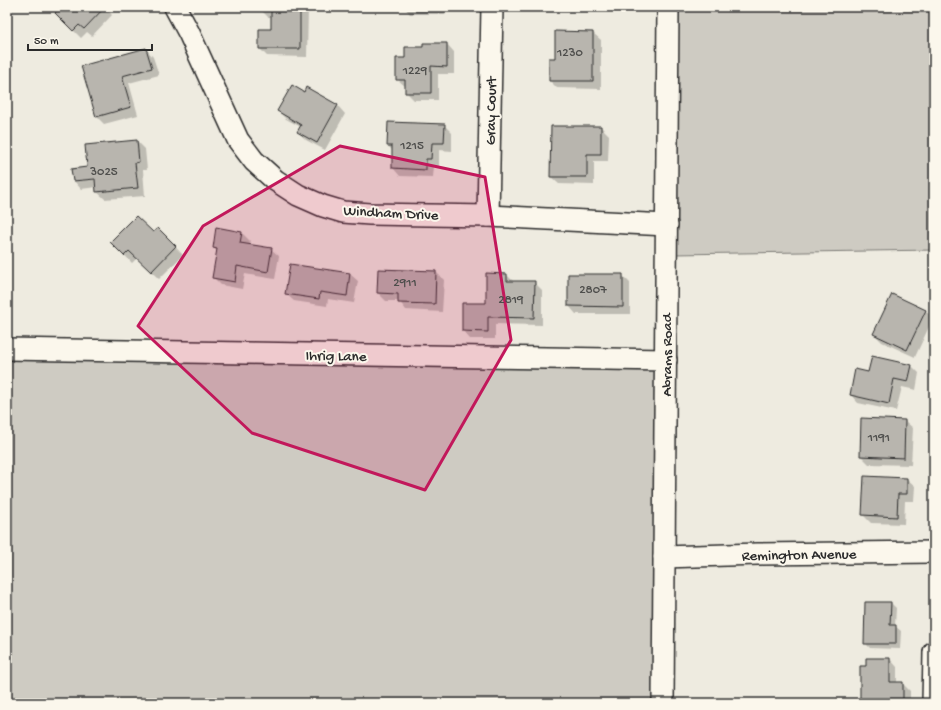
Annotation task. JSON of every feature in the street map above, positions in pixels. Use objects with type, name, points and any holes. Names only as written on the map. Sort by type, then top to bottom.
[{"type":"street","name":"Windham Drive","points":[[175,7],[196,46],[238,140],[254,161],[275,180],[298,195],[323,206],[343,212],[370,214],[488,216],[667,225]]},
{"type":"street","name":"Gray Court","points":[[488,216],[492,7]]},
{"type":"street","name":"Abrams Road","points":[[660,702],[664,557],[668,7]]},
{"type":"street","name":"Ihrig Lane","points":[[7,349],[666,360]]},
{"type":"street","name":"Remington Avenue","points":[[664,557],[758,554],[934,552]]},
{"type":"street","points":[[933,703],[934,652]]},
{"type":"highlighted area","points":[[340,146],[485,177],[511,340],[425,490],[252,433],[138,326],[203,226]]},
{"type":"shaded area","points":[[677,7],[934,7],[934,250],[675,254]]},
{"type":"shaded area","points":[[7,355],[657,358],[655,703],[7,703]]},
{"type":"building","points":[[60,7],[105,7],[84,29],[79,25],[73,31],[55,13]]},
{"type":"building","points":[[259,7],[300,7],[300,49],[259,49],[259,29],[271,29],[271,10],[259,10]]},
{"type":"building","points":[[555,31],[593,32],[593,81],[549,81],[549,58],[555,58]]},
{"type":"building","points":[[423,43],[447,43],[447,67],[431,66],[431,93],[405,93],[405,80],[396,80],[396,58],[405,58],[405,47],[423,47]]},
{"type":"building","points":[[146,48],[152,68],[122,76],[131,107],[96,117],[81,66]]},
{"type":"building","points":[[292,85],[304,92],[306,87],[338,105],[317,143],[297,132],[301,125],[277,111]]},
{"type":"building","points":[[388,122],[445,124],[444,143],[432,143],[431,159],[426,159],[426,170],[392,168],[392,146],[387,146]]},
{"type":"building","points":[[551,126],[601,126],[601,154],[587,154],[587,177],[550,177]]},
{"type":"building","points":[[137,140],[139,162],[135,163],[138,188],[96,192],[95,179],[73,181],[71,169],[87,167],[85,145]]},
{"type":"building","points":[[136,216],[153,232],[158,228],[176,246],[151,272],[129,251],[124,256],[110,242]]},
{"type":"building","points":[[216,227],[242,232],[240,243],[272,248],[268,272],[237,266],[235,282],[212,278],[217,249],[213,248]]},
{"type":"building","points":[[290,264],[350,273],[347,296],[320,292],[319,299],[285,294]]},
{"type":"building","points":[[378,269],[436,271],[435,304],[398,303],[398,294],[377,293]]},
{"type":"building","points":[[486,273],[507,274],[507,281],[535,281],[534,318],[488,317],[488,332],[462,331],[462,303],[486,303]]},
{"type":"building","points":[[568,274],[623,274],[623,307],[568,306]]},
{"type":"building","points":[[892,294],[926,310],[907,350],[873,334]]},
{"type":"building","points":[[872,356],[912,365],[908,382],[894,379],[889,404],[850,395],[855,369],[868,372]]},
{"type":"building","points":[[861,418],[905,420],[904,458],[860,456]]},
{"type":"building","points":[[864,476],[907,478],[907,494],[898,494],[897,517],[862,515]]},
{"type":"building","points":[[865,602],[891,602],[890,625],[896,625],[896,644],[864,644]]},
{"type":"building","points":[[866,658],[890,658],[890,682],[903,682],[903,700],[860,700],[860,666],[866,666]]}]
